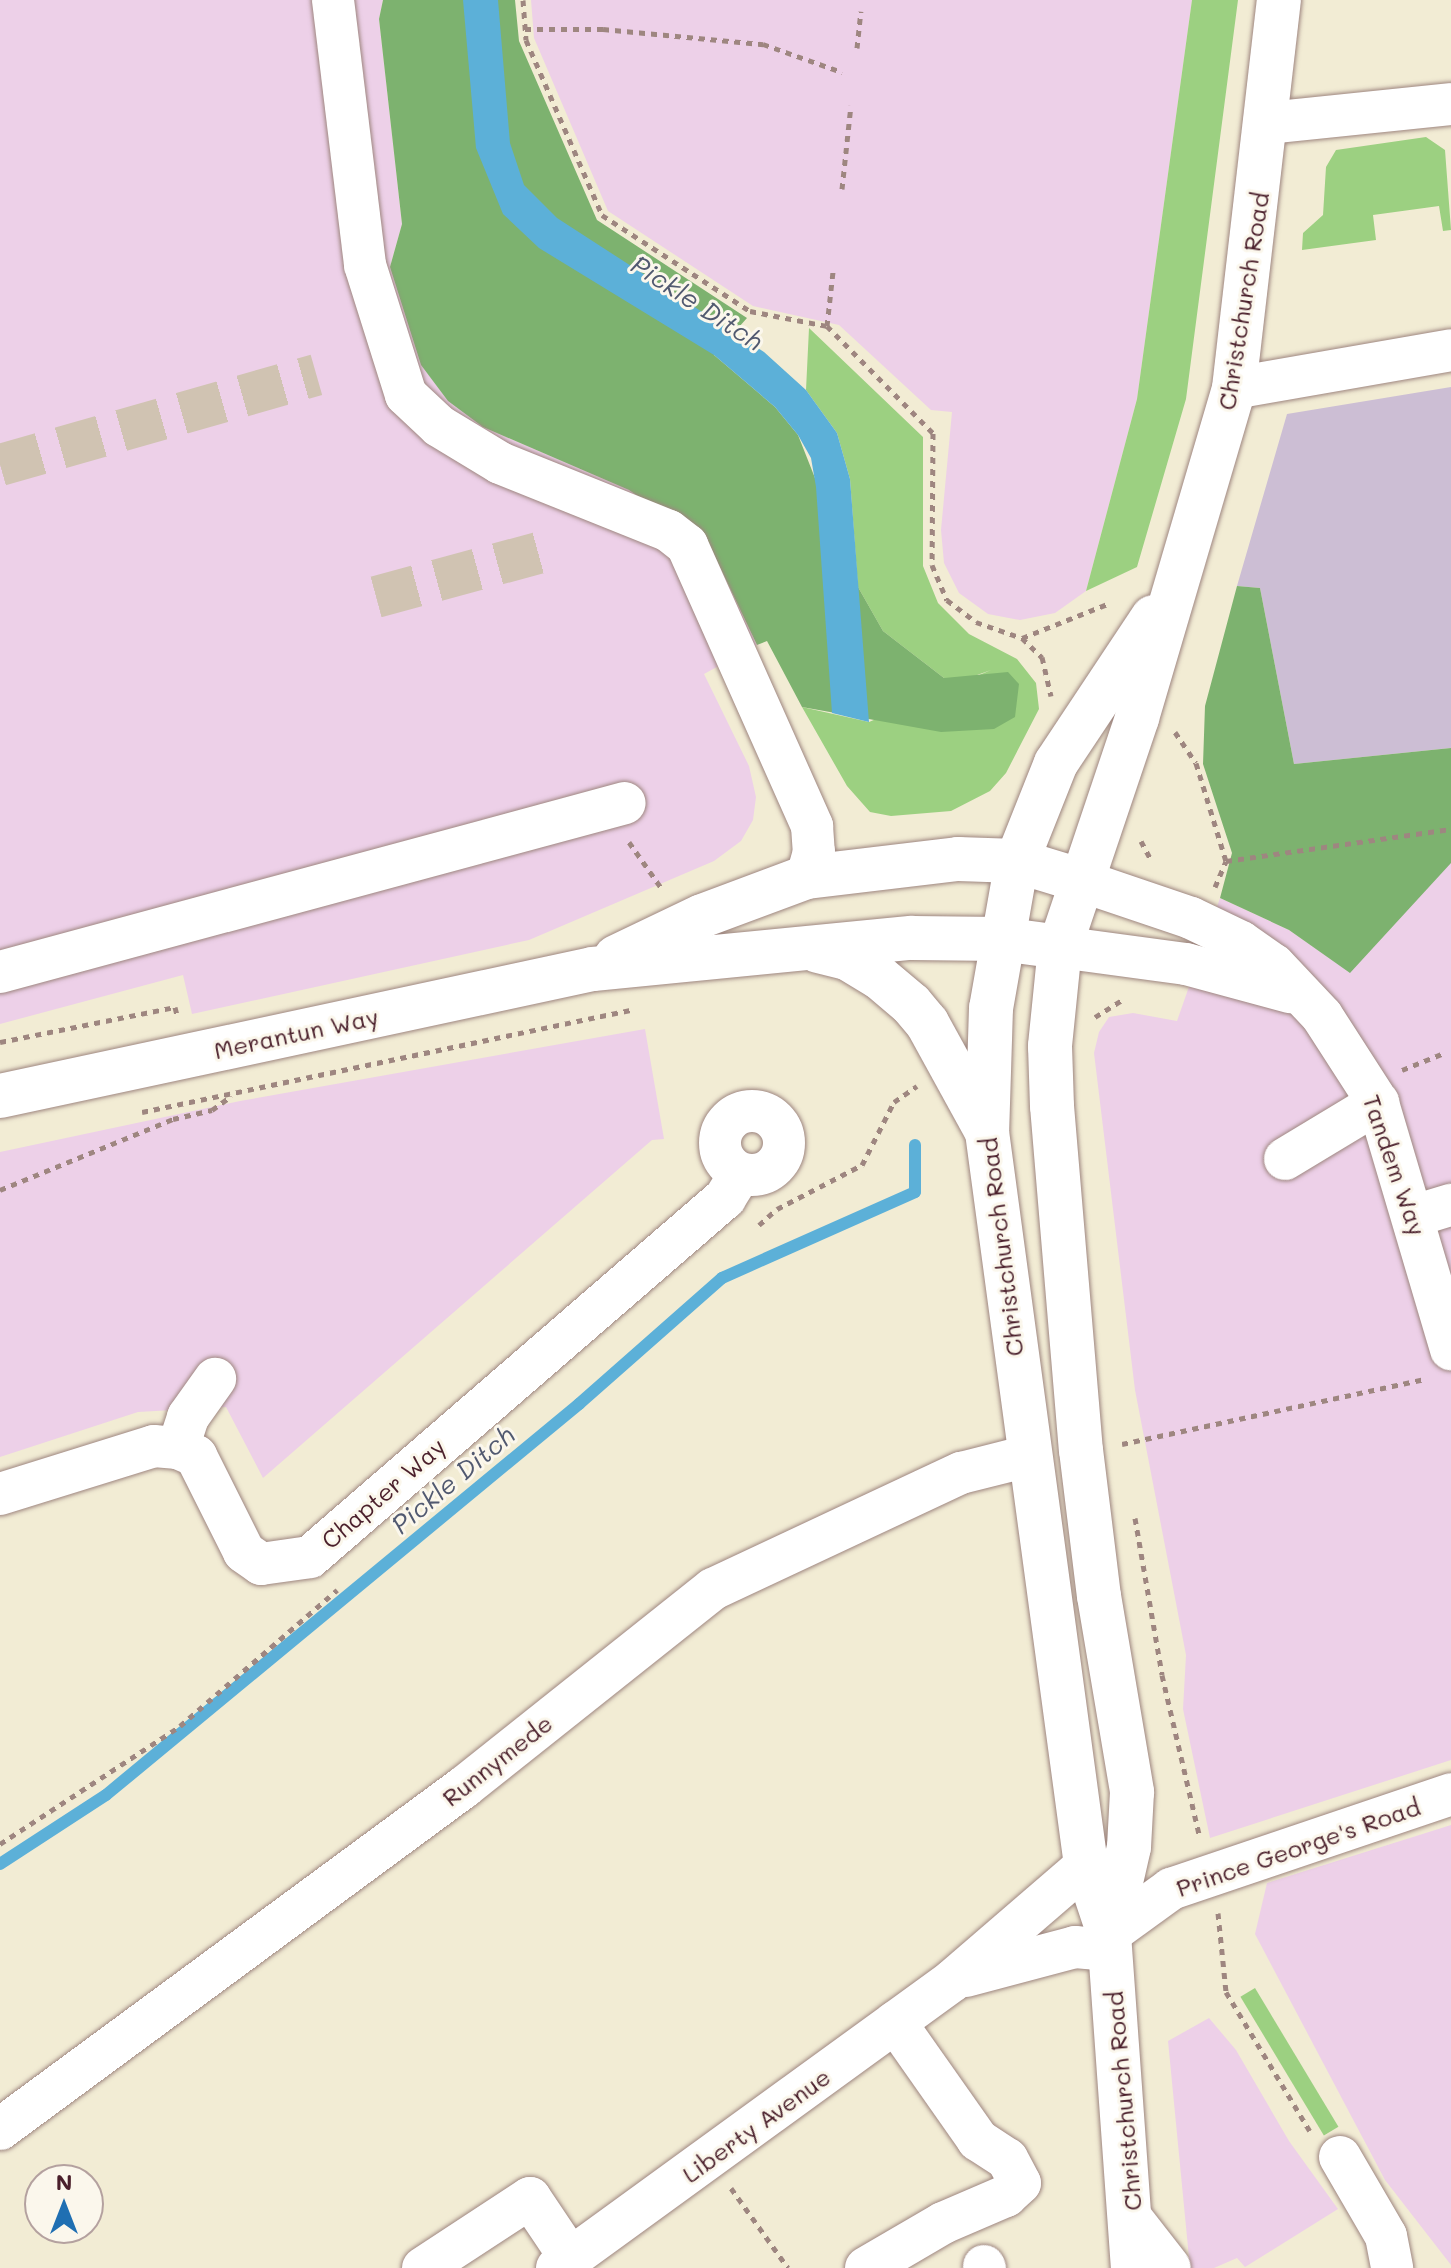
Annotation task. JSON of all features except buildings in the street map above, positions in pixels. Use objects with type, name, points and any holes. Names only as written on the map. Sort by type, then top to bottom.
[{"type":"main road","name":"Christchurch Road","points":[[1110,1942],[1129,1847],[1132,1792],[1097,1582],[1057,1168],[1050,1046],[1060,947],[1079,880],[1137,718],[1169,595],[1234,388],[1268,123],[1279,0]]},
{"type":"main road","name":"Christchurch Road","points":[[1133,2268],[1133,2222],[1110,1942],[1086,1865],[1028,1456],[987,1132],[991,1008],[1017,861],[1056,763],[1096,696],[1169,595]]},
{"type":"main road","name":"Merantun Way","points":[[593,969],[702,916],[807,877],[958,859],[1017,861],[1079,880]]},
{"type":"main road","points":[[750,956],[772,946],[786,929],[807,877]]},
{"type":"main road","name":"Merantun Way","points":[[0,1096],[593,969],[912,938],[1001,939],[1060,947]]},
{"type":"main road","points":[[808,948],[847,958],[911,1004],[927,1023],[987,1132]]},
{"type":"main road","points":[[1133,2222],[1169,2268]]},
{"type":"street","points":[[333,0],[365,265],[406,395],[439,426],[558,501],[669,531],[687,545],[812,826],[814,852],[807,877]]},
{"type":"street","points":[[1268,123],[1451,104]]},
{"type":"street","points":[[1234,388],[1451,350]]},
{"type":"street","points":[[0,972],[625,803]]},
{"type":"street","name":"Tandem Way","points":[[1079,880],[1191,918],[1241,942],[1306,997],[1351,1055],[1390,1086],[1432,1210],[1446,1362]]},
{"type":"street","points":[[1060,947],[1231,973],[1306,997]]},
{"type":"street","points":[[1285,1159],[1390,1086]]},
{"type":"street","name":"Chapter Way","points":[[178,1448],[196,1456],[244,1552],[261,1564],[310,1557],[725,1198],[740,1174]]},
{"type":"street","points":[[0,1494],[154,1446],[178,1448],[188,1417],[215,1379]]},
{"type":"street","name":"Runnymede","points":[[0,2129],[464,1787],[713,1589],[961,1473],[1028,1456]]},
{"type":"street","name":"Prince George's Road","points":[[1110,1942],[1171,1889],[1451,1794]]},
{"type":"street","name":"Liberty Avenue","points":[[564,2264],[953,1980],[1086,1865]]},
{"type":"street","name":"Liberty Avenue","points":[[953,1980],[1075,1947],[1110,1942]]},
{"type":"street","points":[[866,2268],[943,2223],[1006,2196],[1020,2183],[1007,2159],[970,2131],[895,2022]]},
{"type":"street","points":[[1340,2157],[1386,2236],[1392,2268]]},
{"type":"street","points":[[423,2268],[530,2198],[564,2264]]},
{"type":"path","points":[[523,0],[525,29],[602,215],[750,311],[827,326],[933,433],[932,565],[947,600],[976,622],[1022,638],[1042,657],[1051,678],[1052,708]]},
{"type":"path","points":[[857,48],[861,11]]},
{"type":"path","points":[[525,29],[603,29],[763,44],[842,72]]},
{"type":"path","points":[[842,189],[851,105]]},
{"type":"path","points":[[827,326],[833,272]]},
{"type":"path","points":[[1022,638],[1119,599]]},
{"type":"path","points":[[1172,728],[1196,763],[1226,861],[1210,899]]},
{"type":"path","points":[[1226,861],[1451,829]]},
{"type":"path","points":[[631,845],[665,893]]},
{"type":"path","points":[[1087,1028],[1099,1011],[1131,998]]},
{"type":"path","points":[[0,1042],[175,1007],[188,1057]]},
{"type":"path","points":[[130,1114],[638,1008]]},
{"type":"path","points":[[1390,1086],[1444,1053]]},
{"type":"path","points":[[0,1190],[173,1119],[212,1110],[235,1094]]},
{"type":"path","points":[[1125,1459],[1122,1444],[1446,1362]]},
{"type":"path","points":[[1133,1505],[1162,1675],[1222,1870],[1217,1898],[1226,1992],[1317,2141],[1340,2157]]},
{"type":"path","points":[[711,2158],[788,2268]]},
{"type":"shaded area","points":[[0,0],[383,0],[379,19],[402,224],[390,267],[483,427],[630,490],[710,546],[757,645],[704,674],[749,766],[756,797],[753,820],[741,841],[714,861],[529,940],[192,1014],[183,975],[0,1024]]},
{"type":"shaded area","points":[[531,0],[1192,0],[1137,399],[1086,591],[1055,613],[1020,620],[988,614],[959,593],[944,563],[941,530],[952,412],[931,410],[839,325],[753,306],[608,211],[534,38]]},
{"type":"shaded area","points":[[1451,387],[1451,748],[1294,764],[1260,588],[1237,586],[1287,414]]},
{"type":"shaded area","points":[[1451,862],[1451,1760],[1210,1838],[1183,1709],[1186,1655],[1135,1390],[1094,1053],[1099,1032],[1109,1017],[1133,1013],[1177,1021],[1220,898],[1289,930],[1350,972]]},
{"type":"shaded area","points":[[645,1029],[664,1139],[652,1140],[263,1478],[226,1407],[138,1412],[0,1457],[0,1152],[240,1101]]},
{"type":"shaded area","points":[[1451,1825],[1451,2265],[1385,2180],[1255,1934],[1267,1883]]},
{"type":"shaded area","points":[[1209,2018],[1236,2050],[1289,2141],[1338,2209],[1245,2267],[1237,2258],[1214,2268],[1190,2268],[1168,2041]]},
{"type":"green space","points":[[383,0],[515,0],[519,41],[597,220],[747,318],[714,355],[775,407],[798,435],[858,587],[883,631],[944,678],[1008,672],[1019,684],[1015,717],[994,729],[941,732],[802,707],[767,641],[757,645],[710,546],[629,490],[483,427],[448,401],[421,365],[390,267],[402,224],[379,19]]},
{"type":"green space","points":[[1192,0],[1238,0],[1186,399],[1137,567],[1086,591],[1137,399]]},
{"type":"green space","points":[[1426,137],[1445,150],[1451,230],[1443,231],[1439,206],[1373,215],[1376,240],[1302,250],[1303,233],[1323,215],[1326,167],[1336,150]]},
{"type":"green space","points":[[809,328],[923,437],[923,566],[938,603],[969,634],[1017,659],[1036,683],[1039,709],[1006,773],[990,791],[951,811],[891,816],[870,812],[847,786],[802,707],[869,722],[991,670],[966,679],[944,678],[883,631],[858,587],[850,479],[837,433],[806,390]]},
{"type":"green space","points":[[1237,586],[1260,588],[1294,764],[1451,748],[1451,863],[1350,973],[1289,930],[1220,898],[1232,853],[1203,764],[1205,706]]},
{"type":"green space","points":[[1255,1988],[1338,2127],[1324,2136],[1240,1997]]},
{"type":"water","points":[[463,0],[498,0],[510,143],[524,185],[557,218],[764,352],[806,390],[837,433],[850,479],[869,722],[832,713],[816,487],[811,458],[798,435],[775,407],[714,355],[539,248],[503,214],[476,148]]},
{"type":"waterway","name":"Pickle Ditch","points":[[0,1864],[106,1795],[579,1404],[722,1278],[915,1192],[915,1145]]},
{"type":"tunnel","points":[[0,465],[316,375]]},
{"type":"tunnel","points":[[376,597],[556,548]]}]
